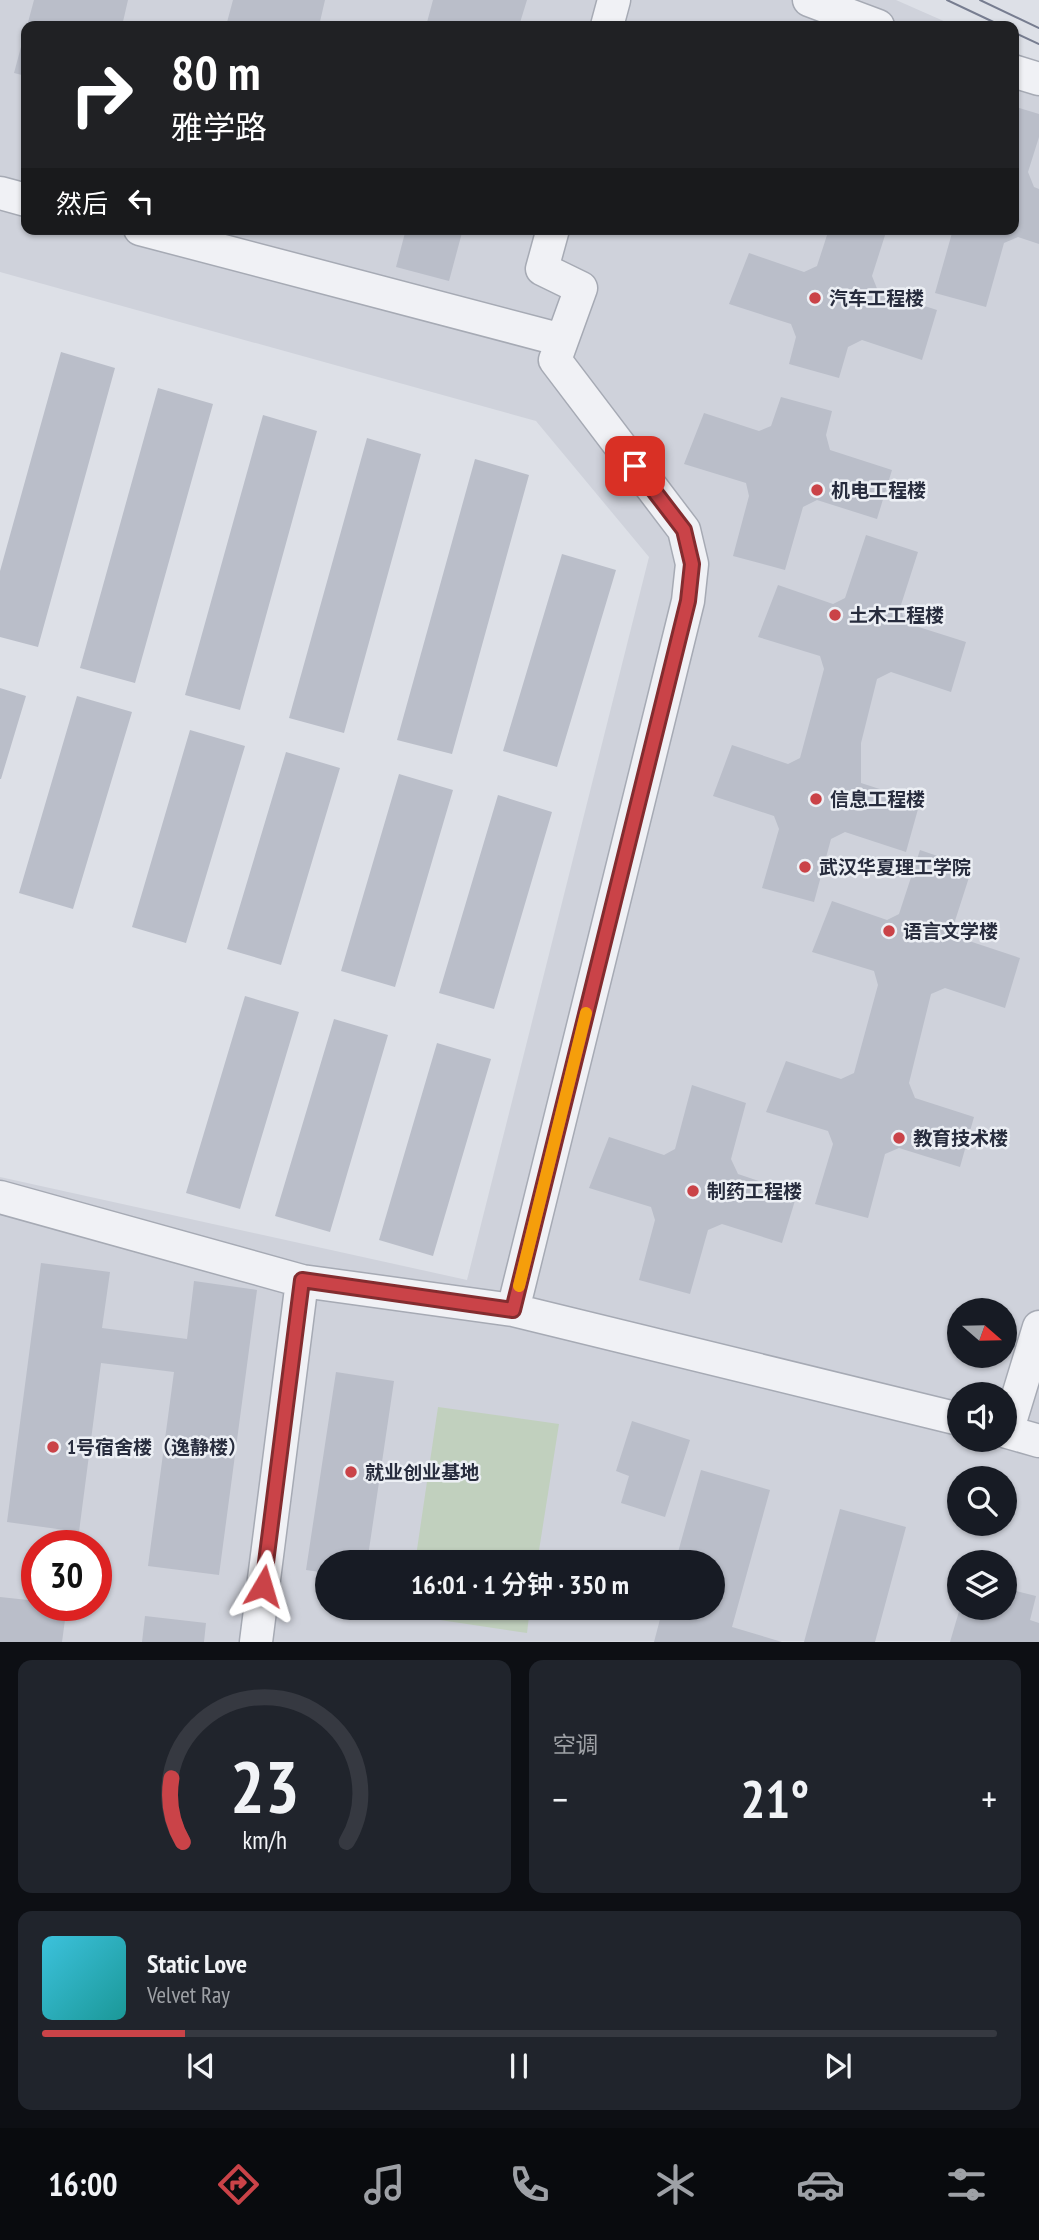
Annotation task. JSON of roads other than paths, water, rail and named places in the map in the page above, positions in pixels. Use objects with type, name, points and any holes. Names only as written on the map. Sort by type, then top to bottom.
[{"type":"street","points":[[608,21],[614,0]]},
{"type":"street","points":[[810,0],[865,21]]},
{"type":"street","points":[[1019,73],[1039,79]]},
{"type":"street","points":[[0,193],[21,199]]},
{"type":"street","points":[[162,235],[562,340]]},
{"type":"street","points":[[513,1310],[688,601],[692,564],[684,530],[555,360],[581,288],[542,269],[551,235]]},
{"type":"street","points":[[0,1197],[302,1280],[513,1310],[947,1416]]},
{"type":"street","points":[[256,1642],[302,1280]]},
{"type":"street","points":[[1017,1397],[1039,1328]]},
{"type":"street","points":[[1017,1434],[1039,1441]]},
{"type":"tram line","points":[[947,0],[991,21]]},
{"type":"tram line","points":[[980,0],[1039,28]]},
{"type":"tram line","points":[[1019,35],[1039,44]]},
{"type":"place","name":"汽车工程楼","points":[[815,298]]},
{"type":"place","name":"机电工程楼","points":[[817,490]]},
{"type":"place","name":"土木工程楼","points":[[835,615]]},
{"type":"place","name":"信息工程楼","points":[[816,799]]},
{"type":"place","name":"武汉华夏理工学院","points":[[805,867]]},
{"type":"place","name":"语言文学楼","points":[[889,931]]},
{"type":"place","name":"教育技术楼","points":[[899,1138]]},
{"type":"place","name":"制药工程楼","points":[[693,1191]]},
{"type":"place","name":"1号宿舍楼（逸静楼）","points":[[53,1447]]},
{"type":"place","name":"就业创业基地","points":[[351,1472]]}]
